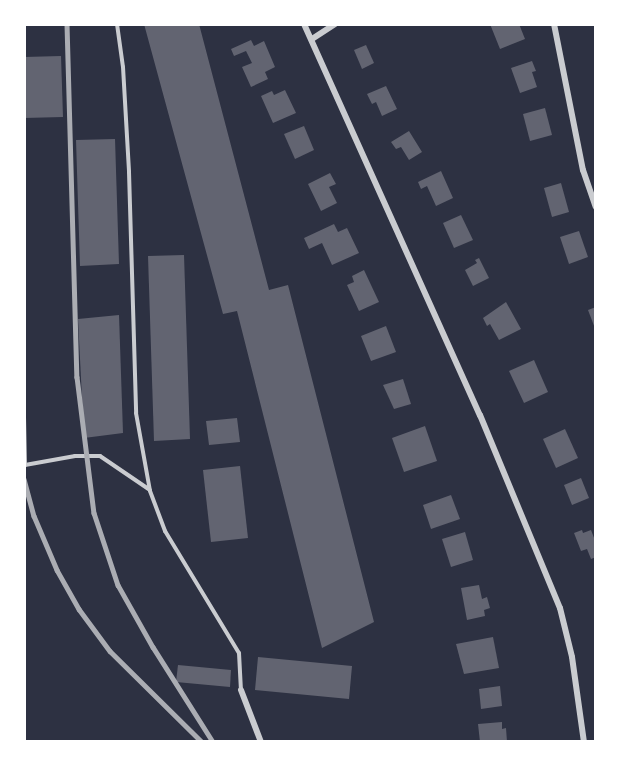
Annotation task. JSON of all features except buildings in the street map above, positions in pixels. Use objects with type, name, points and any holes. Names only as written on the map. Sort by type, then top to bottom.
[{"type":"street","points":[[304,24],[480,415],[560,608],[573,657],[584,742]]},
{"type":"street","points":[[312,39],[335,24]]},
{"type":"street","points":[[554,24],[583,170],[596,207]]},
{"type":"street","points":[[241,690],[261,742]]},
{"type":"lane","points":[[117,24],[123,67],[129,172],[136,413],[150,490],[165,531],[239,654],[241,690]]},
{"type":"lane","points":[[24,417],[25,465],[75,456],[100,456],[150,490]]},
{"type":"railway","points":[[67,24],[77,377],[94,513],[118,585],[153,647],[213,742]]},
{"type":"railway","points":[[24,479],[34,516],[57,570],[79,609],[110,651],[202,742]]}]
